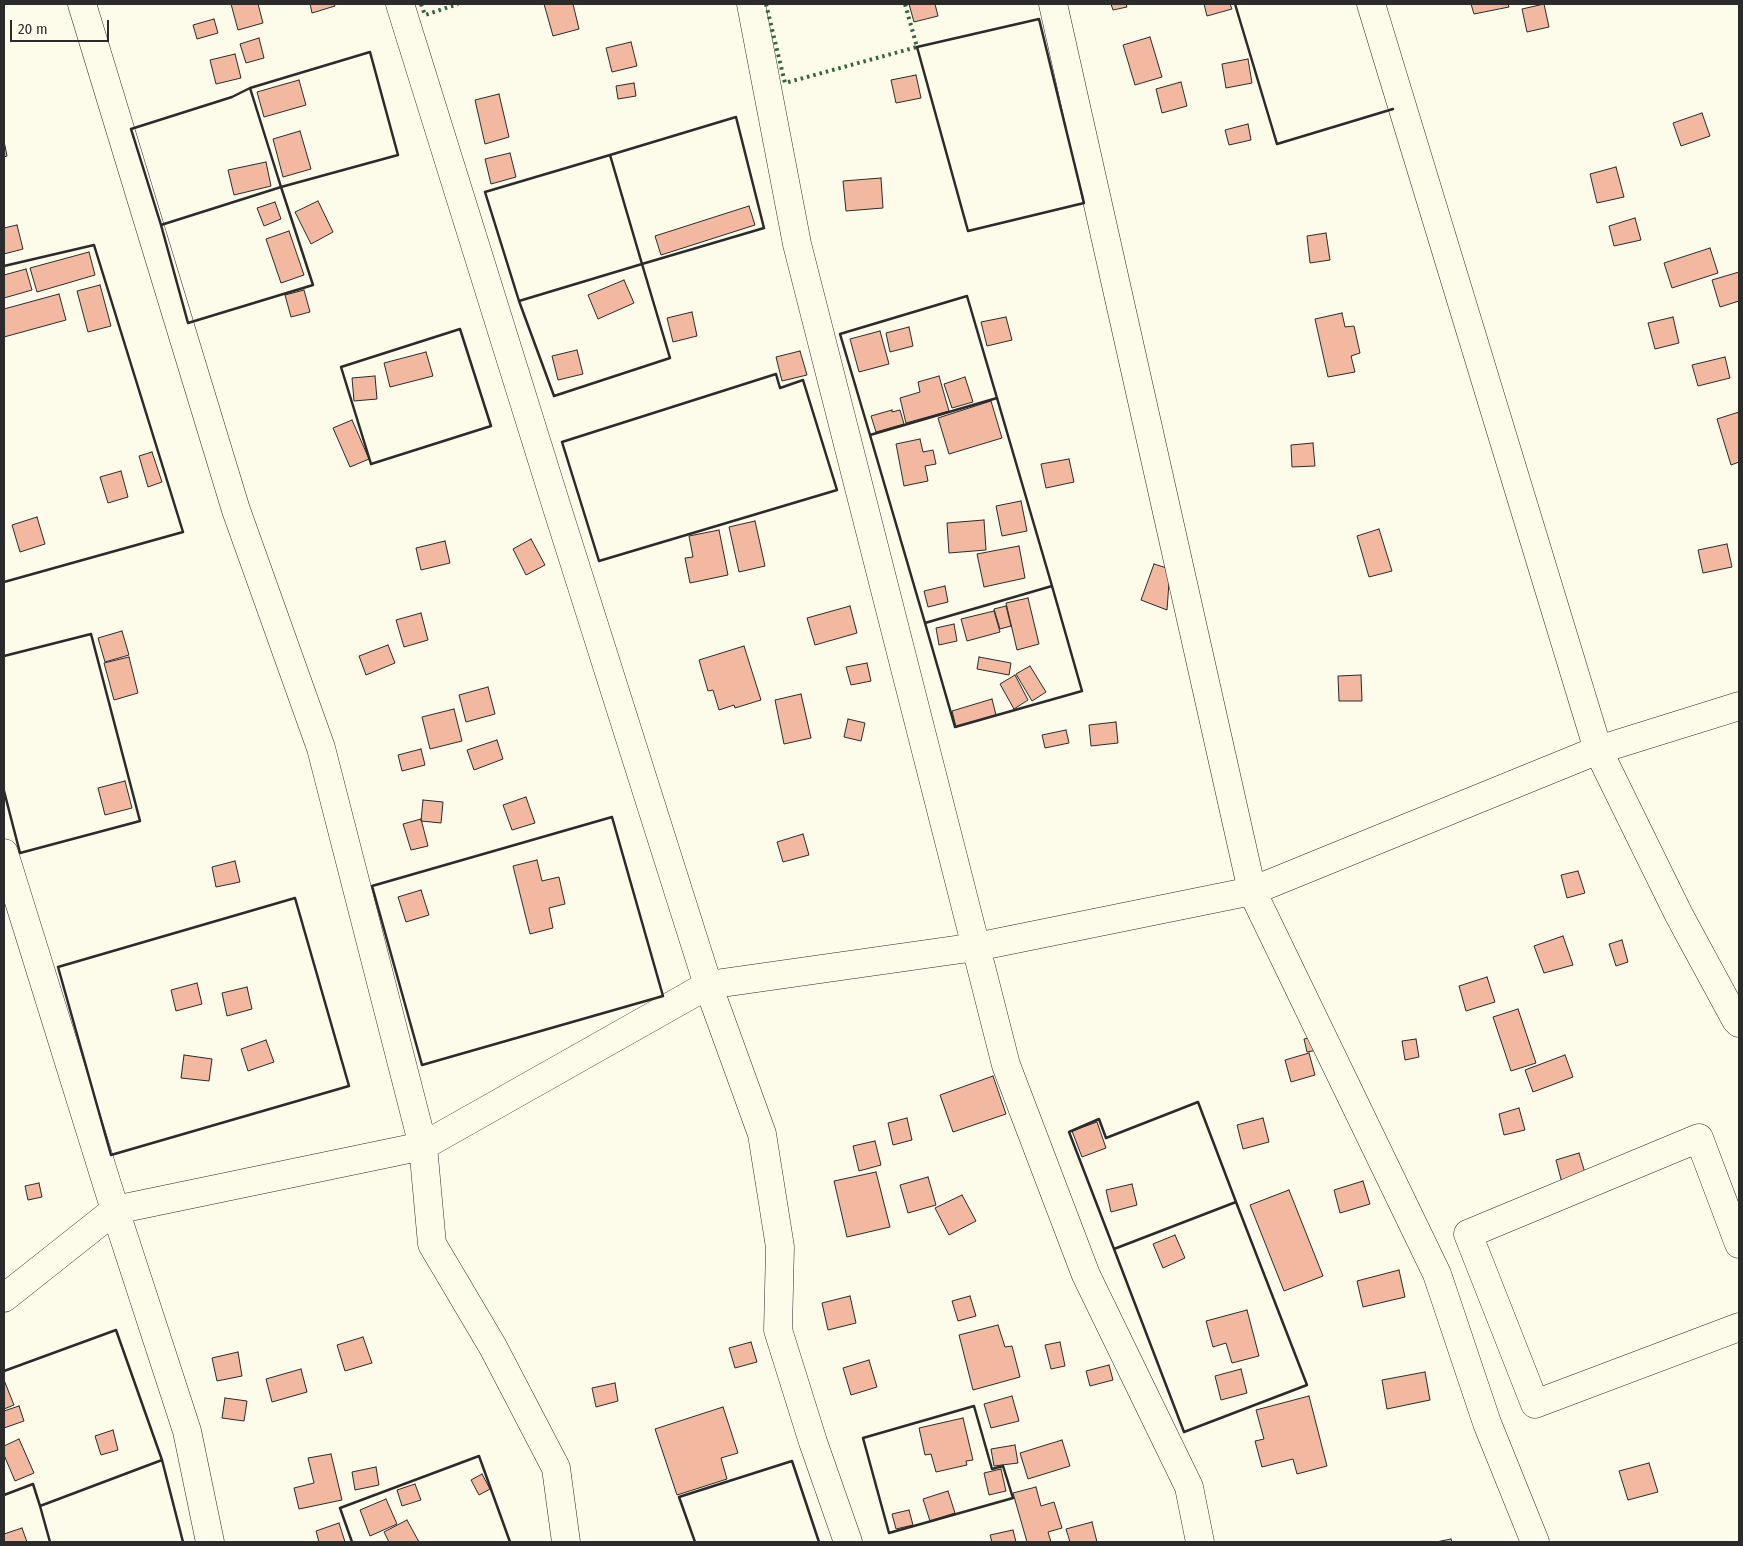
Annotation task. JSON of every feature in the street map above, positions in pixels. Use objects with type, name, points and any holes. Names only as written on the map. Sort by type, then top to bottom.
[{"type":"street","points":[[82,4],[236,510],[321,748],[423,1146],[432,1244],[493,1347],[556,1468],[566,1542]]},
{"type":"street","points":[[400,4],[708,985],[762,1134],[780,1247],[778,1330],[813,1442],[848,1542]]},
{"type":"street","points":[[751,4],[796,244],[1006,1065],[1086,1275],[1189,1488],[1200,1542]]},
{"type":"street","points":[[1053,4],[1252,891],[1437,1274],[1487,1423],[1535,1542]]},
{"type":"street","points":[[1371,4],[1598,750],[1679,915],[1736,1020],[1739,1022]]},
{"type":"street","points":[[4,1298],[115,1210],[423,1146],[708,985],[976,946],[1252,891],[1598,750],[1739,706]]},
{"type":"street","points":[[4,853],[115,1210],[187,1431],[210,1542]]},
{"type":"street","points":[[1739,1244],[1699,1138],[1468,1234],[1535,1404],[1739,1327]]},
{"type":"building","points":[[231,4],[258,4],[263,23],[238,30]]},
{"type":"building","points":[[310,4],[334,4],[335,6],[312,13]]},
{"type":"building","points":[[544,4],[573,4],[579,29],[553,36]]},
{"type":"building","points":[[909,4],[935,4],[938,16],[914,22]]},
{"type":"building","points":[[1111,4],[1126,4],[1127,7],[1113,10]]},
{"type":"building","points":[[1204,4],[1230,4],[1232,9],[1207,16]]},
{"type":"building","points":[[1471,4],[1508,4],[1509,7],[1474,14]]},
{"type":"building","points":[[1544,4],[1549,27],[1527,32],[1522,9]]},
{"type":"building","points":[[214,19],[218,33],[197,39],[193,25]]},
{"type":"building","points":[[1150,37],[1162,77],[1135,85],[1123,45]]},
{"type":"building","points":[[259,38],[264,58],[246,63],[240,44]]},
{"type":"building","points":[[631,42],[637,66],[612,72],[606,48]]},
{"type":"building","points":[[235,54],[241,78],[216,84],[210,60]]},
{"type":"building","points":[[1248,59],[1252,83],[1226,88],[1222,64]]},
{"type":"building","points":[[916,75],[921,98],[896,103],[891,80]]},
{"type":"building","points":[[299,80],[306,105],[264,117],[257,92]]},
{"type":"building","points":[[1181,82],[1187,106],[1162,113],[1156,89]]},
{"type":"building","points":[[634,83],[636,96],[618,99],[616,86]]},
{"type":"building","points":[[499,94],[509,137],[485,144],[475,100]]},
{"type":"building","points":[[1702,113],[1710,136],[1681,146],[1673,123]]},
{"type":"building","points":[[1248,124],[1251,140],[1229,145],[1225,130]]},
{"type":"building","points":[[300,131],[311,169],[283,177],[273,139]]},
{"type":"building","points":[[4,141],[7,156],[4,157]]},
{"type":"building","points":[[510,153],[516,177],[491,184],[485,159]]},
{"type":"building","points":[[266,162],[271,186],[234,195],[228,170]]},
{"type":"building","points":[[1616,167],[1624,197],[1597,203],[1590,174]]},
{"type":"building","points":[[881,178],[883,208],[846,211],[843,181]]},
{"type":"building","points":[[318,201],[333,232],[311,244],[295,212]]},
{"type":"building","points":[[275,202],[281,219],[264,226],[257,208]]},
{"type":"building","points":[[749,206],[755,225],[661,255],[655,236]]},
{"type":"building","points":[[1635,218],[1641,240],[1614,246],[1609,226]]},
{"type":"building","points":[[17,225],[23,249],[4,254],[4,228]]},
{"type":"building","points":[[289,231],[304,275],[281,283],[266,239]]},
{"type":"building","points":[[1326,233],[1330,260],[1310,263],[1307,236]]},
{"type":"building","points":[[1710,248],[1718,273],[1672,288],[1664,263]]},
{"type":"building","points":[[89,252],[95,275],[37,292],[30,268]]},
{"type":"building","points":[[26,269],[32,290],[4,298],[4,275]]},
{"type":"building","points":[[1739,272],[1739,301],[1720,307],[1712,280]]},
{"type":"building","points":[[624,280],[634,303],[598,319],[588,295]]},
{"type":"building","points":[[100,285],[111,326],[88,332],[77,291]]},
{"type":"building","points":[[304,290],[310,312],[291,317],[285,295]]},
{"type":"building","points":[[59,294],[66,320],[4,337],[4,309]]},
{"type":"building","points":[[692,312],[697,336],[673,342],[667,318]]},
{"type":"building","points":[[1342,313],[1345,327],[1354,326],[1360,353],[1351,356],[1355,372],[1328,377],[1315,319]]},
{"type":"building","points":[[1006,317],[1012,340],[987,346],[981,322]]},
{"type":"building","points":[[1673,317],[1679,343],[1655,349],[1648,323]]},
{"type":"building","points":[[909,327],[913,346],[890,352],[886,333]]},
{"type":"building","points":[[880,331],[889,364],[859,372],[850,339]]},
{"type":"building","points":[[577,350],[583,374],[558,380],[552,356]]},
{"type":"building","points":[[800,351],[807,375],[782,381],[776,357]]},
{"type":"building","points":[[426,352],[433,376],[390,387],[384,363]]},
{"type":"building","points":[[1725,357],[1730,378],[1698,386],[1692,365]]},
{"type":"building","points":[[375,376],[377,399],[354,401],[352,378]]},
{"type":"building","points":[[939,376],[949,411],[906,423],[900,398],[920,392],[918,382]]},
{"type":"building","points":[[965,377],[973,402],[952,408],[944,384]]},
{"type":"building","points":[[991,401],[1002,438],[949,454],[938,418]]},
{"type":"building","points":[[892,410],[892,412],[900,410],[904,424],[876,432],[871,416]]},
{"type":"building","points":[[1739,412],[1739,462],[1731,465],[1717,419]]},
{"type":"building","points":[[352,420],[369,459],[350,467],[333,428]]},
{"type":"building","points":[[920,439],[923,452],[933,450],[936,464],[925,466],[928,481],[904,486],[896,444]]},
{"type":"building","points":[[1313,443],[1315,466],[1292,467],[1291,445]]},
{"type":"building","points":[[152,452],[162,482],[148,487],[139,456]]},
{"type":"building","points":[[1069,459],[1074,482],[1046,488],[1041,464]]},
{"type":"building","points":[[121,471],[128,497],[108,503],[100,477]]},
{"type":"building","points":[[1021,501],[1027,531],[1002,536],[996,506]]},
{"type":"building","points":[[37,517],[45,544],[20,552],[12,525]]},
{"type":"building","points":[[984,520],[986,550],[949,553],[947,523]]},
{"type":"building","points":[[755,521],[765,566],[739,572],[729,527]]},
{"type":"building","points":[[1379,529],[1392,571],[1369,577],[1357,536]]},
{"type":"building","points":[[719,530],[728,575],[690,583],[685,558],[693,557],[689,536]]},
{"type":"building","points":[[531,539],[545,565],[526,575],[513,549]]},
{"type":"building","points":[[445,541],[450,563],[421,570],[416,548]]},
{"type":"building","points":[[1727,544],[1732,567],[1703,573],[1698,550]]},
{"type":"building","points":[[1019,546],[1025,578],[984,587],[977,554]]},
{"type":"building","points":[[1154,564],[1170,569],[1167,610],[1141,600]]},
{"type":"building","points":[[945,586],[948,602],[928,607],[924,591]]},
{"type":"building","points":[[1028,598],[1039,644],[1017,650],[1006,603]]},
{"type":"building","points":[[850,606],[857,633],[815,645],[807,618]]},
{"type":"building","points":[[1006,606],[1011,626],[1000,629],[994,609]]},
{"type":"building","points":[[994,611],[1000,632],[967,641],[961,619]]},
{"type":"building","points":[[421,613],[428,640],[404,647],[396,620]]},
{"type":"building","points":[[954,624],[957,641],[939,645],[936,628]]},
{"type":"building","points":[[122,631],[129,655],[105,662],[98,638]]},
{"type":"building","points":[[388,645],[395,663],[366,675],[359,656]]},
{"type":"building","points":[[744,646],[761,700],[735,708],[734,705],[719,710],[713,690],[708,691],[699,660]]},
{"type":"building","points":[[129,657],[138,693],[114,700],[104,663]]},
{"type":"building","points":[[979,657],[1011,663],[1009,675],[977,669]]},
{"type":"building","points":[[867,663],[871,681],[851,685],[846,667]]},
{"type":"building","points":[[1030,666],[1046,692],[1032,701],[1016,674]]},
{"type":"building","points":[[1015,675],[1028,700],[1014,709],[1000,684]]},
{"type":"building","points":[[1361,675],[1362,701],[1339,701],[1338,676]]},
{"type":"building","points":[[488,687],[495,714],[466,722],[459,695]]},
{"type":"building","points":[[801,694],[811,738],[784,744],[775,700]]},
{"type":"building","points":[[992,699],[996,715],[956,727],[952,711]]},
{"type":"building","points":[[454,709],[462,741],[430,749],[422,717]]},
{"type":"building","points":[[848,719],[865,723],[861,741],[844,737]]},
{"type":"building","points":[[1116,722],[1118,743],[1091,746],[1089,725]]},
{"type":"building","points":[[1066,730],[1069,743],[1045,748],[1042,735]]},
{"type":"building","points":[[497,740],[503,759],[474,770],[467,750]]},
{"type":"building","points":[[421,749],[425,765],[402,771],[398,755]]},
{"type":"building","points":[[125,781],[132,808],[105,815],[98,788]]},
{"type":"building","points":[[526,797],[535,823],[512,830],[503,805]]},
{"type":"building","points":[[423,800],[443,802],[441,823],[421,821]]},
{"type":"building","points":[[421,819],[428,846],[411,850],[403,824]]},
{"type":"building","points":[[803,834],[809,855],[783,862],[777,842]]},
{"type":"building","points":[[537,860],[542,881],[559,877],[565,904],[549,908],[553,928],[530,934],[513,866]]},
{"type":"building","points":[[235,861],[240,882],[216,887],[212,867]]},
{"type":"building","points":[[1578,871],[1585,893],[1567,898],[1561,875]]},
{"type":"building","points":[[421,890],[429,915],[406,922],[398,897]]},
{"type":"building","points":[[1563,936],[1573,965],[1544,973],[1534,946]]},
{"type":"building","points":[[1622,940],[1628,962],[1616,966],[1609,944]]},
{"type":"building","points":[[1487,977],[1495,1002],[1466,1011],[1459,986]]},
{"type":"building","points":[[197,983],[202,1004],[176,1011],[171,990]]},
{"type":"building","points":[[247,987],[252,1009],[227,1016],[222,993]]},
{"type":"building","points":[[1518,1009],[1536,1063],[1511,1071],[1493,1017]]},
{"type":"building","points":[[1320,1035],[1323,1049],[1307,1052],[1304,1039]]},
{"type":"building","points":[[1416,1039],[1419,1057],[1405,1060],[1402,1041]]},
{"type":"building","points":[[266,1040],[274,1062],[248,1071],[241,1049]]},
{"type":"building","points":[[1309,1053],[1315,1075],[1291,1082],[1285,1060]]},
{"type":"building","points":[[184,1055],[212,1059],[209,1081],[181,1078]]},
{"type":"building","points":[[1565,1055],[1573,1077],[1533,1092],[1525,1070]]},
{"type":"building","points":[[993,1076],[1006,1114],[953,1132],[940,1095]]},
{"type":"building","points":[[1519,1108],[1525,1130],[1504,1135],[1499,1114]]},
{"type":"building","points":[[907,1118],[912,1140],[893,1145],[888,1123]]},
{"type":"building","points":[[1263,1118],[1269,1142],[1243,1149],[1237,1125]]},
{"type":"building","points":[[1097,1122],[1106,1148],[1082,1157],[1072,1131]]},
{"type":"building","points":[[875,1141],[881,1165],[859,1171],[853,1146]]},
{"type":"building","points":[[1579,1153],[1586,1176],[1562,1183],[1556,1160]]},
{"type":"building","points":[[876,1172],[890,1227],[847,1237],[834,1181]]},
{"type":"building","points":[[928,1177],[936,1205],[908,1213],[900,1185]]},
{"type":"building","points":[[1363,1181],[1370,1204],[1340,1213],[1334,1190]]},
{"type":"building","points":[[39,1183],[42,1197],[28,1200],[25,1186]]},
{"type":"building","points":[[1132,1184],[1137,1205],[1111,1212],[1106,1190]]},
{"type":"building","points":[[1289,1190],[1323,1276],[1284,1291],[1250,1205]]},
{"type":"building","points":[[962,1195],[976,1221],[949,1235],[935,1208]]},
{"type":"building","points":[[1175,1235],[1185,1258],[1163,1268],[1153,1244]]},
{"type":"building","points":[[1399,1270],[1405,1297],[1363,1307],[1357,1281]]},
{"type":"building","points":[[850,1296],[856,1323],[828,1330],[822,1303]]},
{"type":"building","points":[[970,1296],[976,1316],[958,1321],[952,1301]]},
{"type":"building","points":[[1247,1310],[1259,1356],[1232,1363],[1226,1343],[1213,1347],[1206,1321]]},
{"type":"building","points":[[998,1325],[1005,1347],[1012,1346],[1020,1377],[973,1390],[959,1335]]},
{"type":"building","points":[[363,1337],[372,1363],[345,1371],[337,1345]]},
{"type":"building","points":[[751,1342],[757,1362],[735,1368],[729,1348]]},
{"type":"building","points":[[1060,1342],[1065,1366],[1051,1369],[1045,1345]]},
{"type":"building","points":[[238,1352],[242,1376],[217,1381],[212,1358]]},
{"type":"building","points":[[869,1360],[877,1387],[851,1395],[843,1368]]},
{"type":"building","points":[[1109,1365],[1113,1380],[1090,1386],[1086,1371]]},
{"type":"building","points":[[301,1369],[307,1392],[272,1402],[266,1379]]},
{"type":"building","points":[[1241,1369],[1247,1393],[1221,1400],[1215,1376]]},
{"type":"building","points":[[1425,1372],[1430,1400],[1387,1409],[1382,1380]]},
{"type":"building","points":[[4,1380],[14,1405],[4,1409]]},
{"type":"building","points":[[615,1383],[618,1401],[596,1407],[592,1388]]},
{"type":"building","points":[[1012,1396],[1019,1421],[991,1428],[984,1404]]},
{"type":"building","points":[[1309,1396],[1327,1466],[1297,1474],[1293,1459],[1262,1467],[1255,1441],[1264,1439],[1256,1410]]},
{"type":"building","points":[[225,1398],[247,1401],[244,1421],[222,1418]]},
{"type":"building","points":[[19,1406],[24,1421],[4,1428],[4,1411]]},
{"type":"building","points":[[723,1407],[738,1453],[721,1458],[727,1479],[677,1495],[655,1429]]},
{"type":"building","points":[[963,1418],[973,1460],[966,1461],[967,1465],[936,1472],[931,1454],[925,1455],[919,1428]]},
{"type":"building","points":[[113,1430],[118,1450],[101,1455],[95,1436]]},
{"type":"building","points":[[19,1439],[34,1473],[15,1481],[4,1455],[4,1446]]},
{"type":"building","points":[[1062,1440],[1070,1466],[1028,1479],[1020,1453]]},
{"type":"building","points":[[1015,1445],[1018,1463],[994,1466],[991,1449]]},
{"type":"building","points":[[331,1454],[342,1500],[299,1509],[294,1488],[314,1483],[308,1458]]},
{"type":"building","points":[[1649,1463],[1658,1492],[1628,1500],[1619,1471]]},
{"type":"building","points":[[376,1467],[379,1485],[355,1490],[352,1472]]},
{"type":"building","points":[[1001,1469],[1006,1491],[989,1495],[984,1473]]},
{"type":"building","points":[[482,1474],[490,1489],[479,1495],[471,1480]]},
{"type":"building","points":[[415,1484],[421,1500],[402,1506],[397,1490]]},
{"type":"building","points":[[1036,1487],[1041,1506],[1054,1502],[1062,1528],[1048,1532],[1051,1542],[1027,1542],[1013,1493]]},
{"type":"building","points":[[948,1491],[955,1513],[930,1521],[923,1499]]},
{"type":"building","points":[[386,1499],[397,1524],[370,1536],[360,1510]]},
{"type":"building","points":[[909,1510],[913,1525],[896,1529],[892,1514]]},
{"type":"building","points":[[407,1520],[419,1542],[389,1542],[384,1532]]},
{"type":"building","points":[[1092,1522],[1097,1542],[1070,1542],[1066,1529]]},
{"type":"building","points":[[339,1523],[345,1542],[319,1542],[316,1531]]},
{"type":"building","points":[[22,1528],[27,1542],[4,1542],[4,1534]]},
{"type":"building","points":[[1013,1530],[1016,1542],[992,1542],[990,1535]]},
{"type":"building","points":[[1451,1539],[1452,1542],[1436,1542]]},
{"type":"hedge","points":[[421,4],[425,15],[458,4]]},
{"type":"hedge","points":[[766,4],[785,83],[917,47],[905,4]]},
{"type":"wall","points":[[1235,4],[1277,144],[1393,109]]},
{"type":"wall","points":[[1039,19],[1084,203],[968,231],[917,47],[1039,19]]},
{"type":"wall","points":[[370,52],[398,155],[281,187],[250,88],[370,52]]},
{"type":"wall","points":[[250,88],[281,187],[161,225],[131,129],[232,97],[250,88]]},
{"type":"wall","points":[[642,264],[610,155],[736,117],[764,228],[642,264],[519,301],[554,396],[670,358],[642,264]]},
{"type":"wall","points":[[610,155],[642,264],[519,301],[485,192],[610,155]]},
{"type":"wall","points":[[281,187],[313,285],[188,323],[161,225],[281,187]]},
{"type":"wall","points":[[4,266],[94,245],[183,532],[4,582]]},
{"type":"wall","points":[[967,296],[997,398],[870,435],[840,334],[967,296]]},
{"type":"wall","points":[[460,329],[491,426],[371,464],[341,367],[460,329]]},
{"type":"wall","points":[[776,374],[780,388],[803,380],[837,490],[599,561],[562,442],[776,374]]},
{"type":"wall","points":[[997,398],[1052,586],[925,623],[870,435],[997,398]]},
{"type":"wall","points":[[1052,586],[1082,691],[955,727],[925,623],[1052,586]]},
{"type":"wall","points":[[4,656],[91,634],[140,821],[20,853],[4,791]]},
{"type":"wall","points":[[612,817],[663,996],[422,1065],[372,886],[612,817]]},
{"type":"wall","points":[[295,898],[349,1086],[111,1155],[58,967],[295,898]]},
{"type":"wall","points":[[1198,1102],[1236,1202],[1114,1249],[1069,1132],[1099,1119],[1106,1138],[1198,1102]]},
{"type":"wall","points":[[1236,1202],[1307,1385],[1184,1432],[1114,1249],[1236,1202]]},
{"type":"wall","points":[[4,1371],[116,1330],[162,1460]]},
{"type":"wall","points":[[974,1406],[992,1469],[1003,1466],[1013,1498],[889,1533],[863,1438],[974,1406]]},
{"type":"wall","points":[[352,1542],[340,1508],[479,1456],[510,1542]]},
{"type":"wall","points":[[50,1542],[40,1506],[162,1460],[183,1542]]},
{"type":"wall","points":[[695,1542],[679,1497],[792,1461],[819,1542]]},
{"type":"wall","points":[[4,1495],[33,1484],[40,1506]]}]
